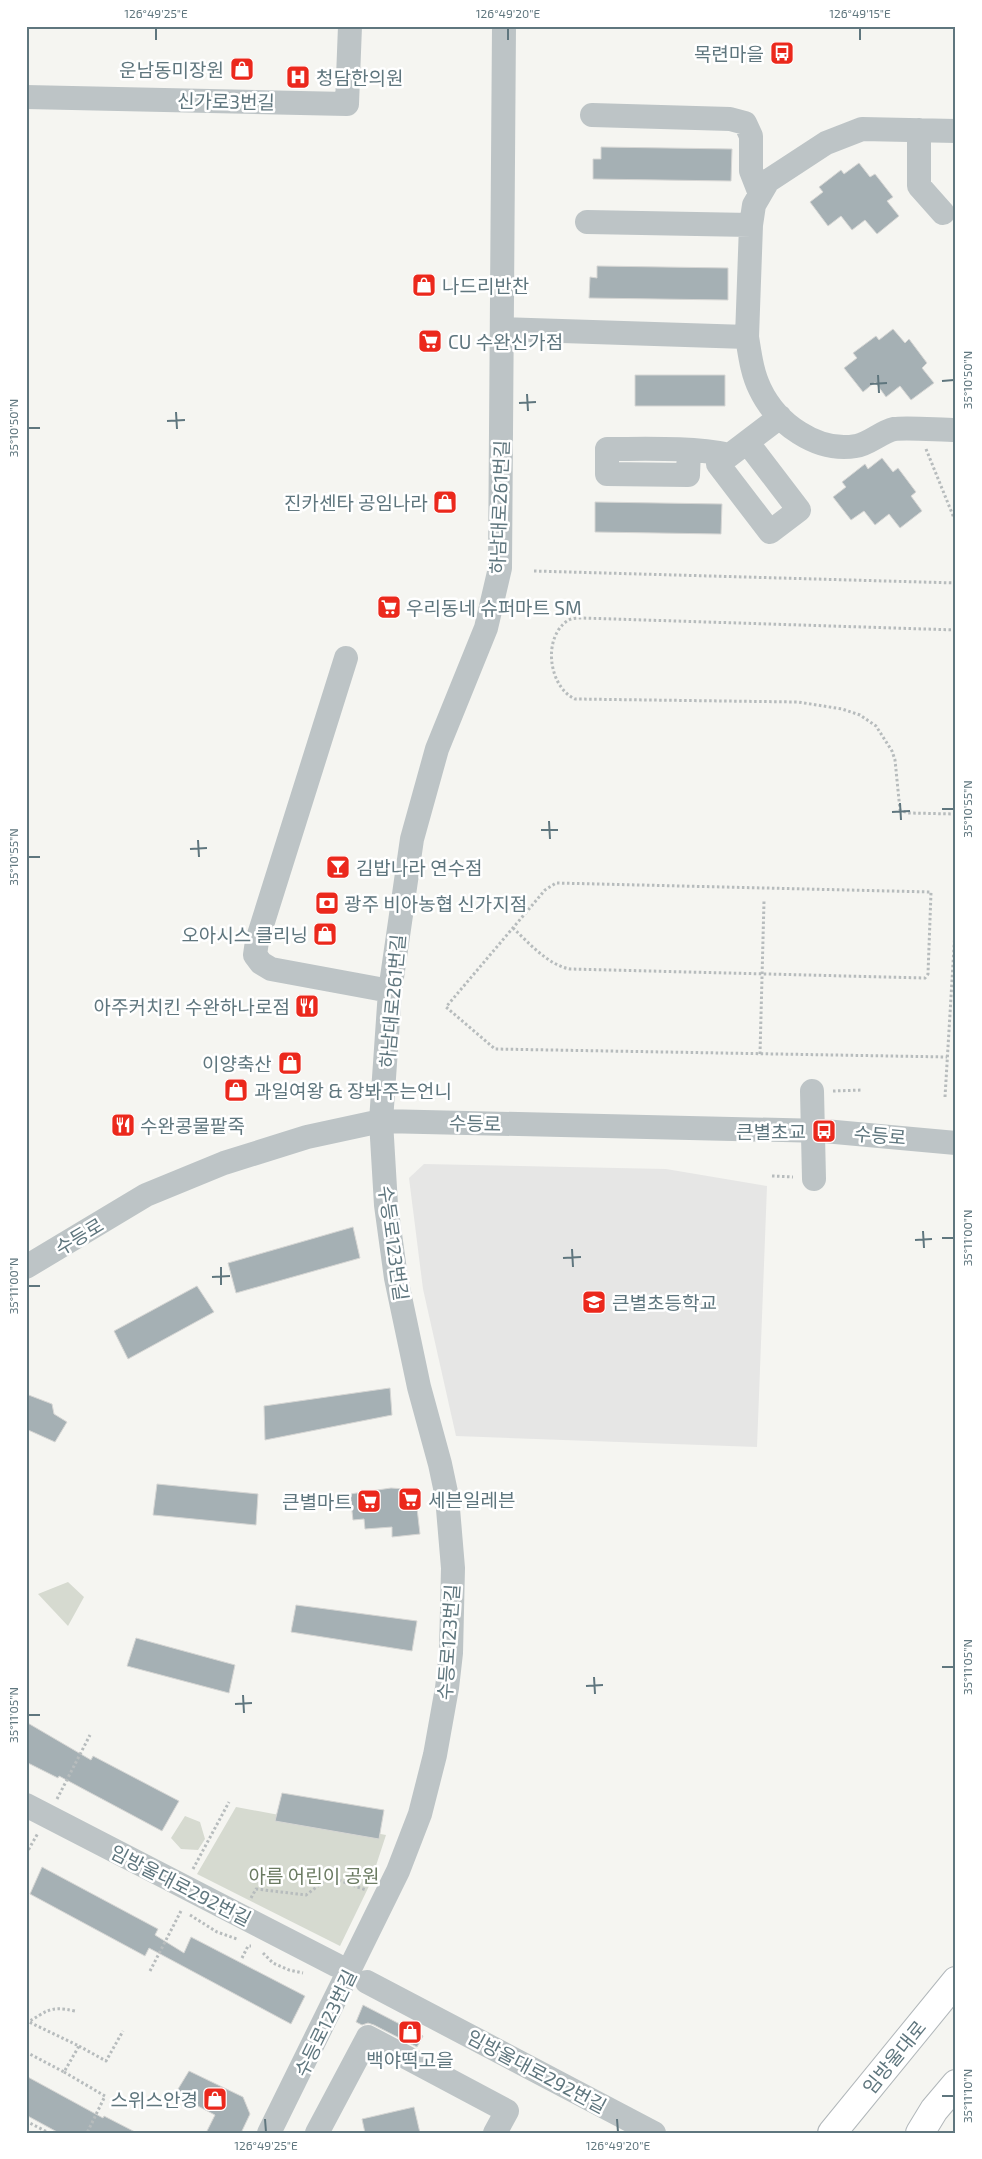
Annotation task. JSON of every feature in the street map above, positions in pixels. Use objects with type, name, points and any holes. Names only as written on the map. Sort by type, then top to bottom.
[{"type":"main road","name":"임방울대로","points":[[832,2133],[956,1981]]},
{"type":"main road","points":[[920,2133],[934,2110],[956,2084]]},
{"type":"street","name":"신가로3번길","points":[[26,97],[348,104],[350,26]]},
{"type":"street","name":"하남대로261번길","points":[[382,1121],[390,991],[405,878],[420,808],[448,719],[486,628],[500,568],[504,26]]},
{"type":"street","points":[[592,115],[730,119],[744,123],[751,136],[751,171],[760,194]]},
{"type":"street","points":[[956,131],[862,129],[826,143],[768,181],[754,205],[751,226],[747,338],[751,363],[760,390],[780,417],[802,435],[822,444],[839,447],[857,446],[894,430],[956,430]]},
{"type":"street","points":[[919,130],[919,186],[943,213]]},
{"type":"street","points":[[587,222],[751,226]]},
{"type":"street","points":[[502,329],[747,338]]},
{"type":"street","points":[[689,450],[738,449],[780,417]]},
{"type":"street","points":[[346,658],[257,941],[255,955],[261,963],[271,969],[390,991]]},
{"type":"street","points":[[812,1091],[814,1179]]},
{"type":"street","name":"수등로","points":[[26,1267],[146,1195],[224,1163],[307,1137],[382,1121],[824,1131],[956,1143]]},
{"type":"street","name":"수등로123번길","points":[[269,2133],[398,1871],[422,1807],[448,1688],[453,1587],[452,1542],[448,1506],[440,1464],[419,1387],[396,1278],[386,1205],[382,1121]]},
{"type":"street","name":"임방울대로292번길","points":[[26,1806],[48,1816],[186,1896],[242,1916],[336,1965]]},
{"type":"street","name":"임방울대로292번길","points":[[367,1982],[654,2133]]},
{"type":"street","points":[[318,2133],[368,2037],[507,2111],[495,2133]]},
{"type":"path","points":[[918,430],[956,523]]},
{"type":"path","points":[[534,571],[956,582]]},
{"type":"path","points":[[956,630],[582,618],[566,622],[559,630],[554,637],[552,658],[556,681],[563,692],[575,698],[798,702],[842,709],[860,715],[876,726],[892,751],[896,768],[900,810],[908,813],[956,814]]},
{"type":"path","points":[[513,928],[546,958],[561,967],[926,978],[928,974],[931,892],[556,883],[545,890],[446,1007],[495,1049],[947,1057]]},
{"type":"path","points":[[760,1054],[764,901]]},
{"type":"path","points":[[945,1097],[956,914]]},
{"type":"path","points":[[812,1091],[863,1090]]},
{"type":"path","points":[[48,1816],[90,1735]]},
{"type":"path","points":[[150,1971],[228,1802]]},
{"type":"path","points":[[242,1916],[256,1888],[306,1895],[330,1877],[373,1892]]},
{"type":"path","points":[[186,1896],[217,1932],[248,1946]]},
{"type":"path","points":[[27,2023],[46,2010],[56,2008],[75,2011]]},
{"type":"path","points":[[27,2023],[106,2061],[123,2031]]},
{"type":"path","points":[[64,2072],[78,2046]]},
{"type":"path","points":[[26,2052],[105,2096],[87,2133]]},
{"type":"path","points":[[26,2121],[49,2133]]},
{"type":"shaded area","name":"큰별초등학교","points":[[424,1164],[666,1169],[767,1186],[757,1447],[456,1436],[423,1289],[409,1178]]},
{"type":"green space","points":[[68,1582],[84,1597],[68,1626],[38,1594]]},
{"type":"green space","name":"아름 어린이 공원","points":[[236,1807],[386,1835],[370,1884],[340,1946],[197,1874]]},
{"type":"green space","points":[[185,1816],[200,1822],[205,1839],[198,1850],[181,1849],[171,1838]]},
{"type":"building","points":[[601,147],[732,149],[731,181],[593,179],[593,159],[601,159]]},
{"type":"building","points":[[859,163],[870,177],[875,174],[893,197],[887,201],[899,216],[877,234],[865,220],[852,230],[841,216],[828,226],[810,202],[823,192],[819,187],[841,170],[844,174]]},
{"type":"building","points":[[597,266],[728,268],[728,300],[589,298],[590,277],[597,278]]},
{"type":"building","points":[[893,329],[905,343],[909,339],[927,363],[922,368],[934,383],[911,400],[900,386],[886,397],[875,382],[863,392],[844,368],[857,358],[853,353],[876,336],[879,340]]},
{"type":"building","points":[[635,375],[725,375],[725,406],[635,406]]},
{"type":"building","points":[[882,458],[893,472],[898,468],[916,492],[911,496],[922,511],[900,528],[889,514],[875,525],[864,511],[851,520],[833,497],[846,487],[842,482],[865,464],[868,469]]},
{"type":"building","points":[[595,502],[722,504],[721,534],[595,532]]},
{"type":"building","points":[[353,1227],[360,1258],[236,1293],[228,1263]]},
{"type":"building","points":[[197,1286],[214,1312],[128,1359],[114,1331]]},
{"type":"building","points":[[390,1388],[392,1415],[265,1440],[264,1406]]},
{"type":"building","points":[[26,1394],[52,1404],[54,1414],[67,1422],[55,1442],[26,1429]]},
{"type":"building","points":[[157,1484],[258,1494],[256,1525],[153,1515]]},
{"type":"building","points":[[391,1488],[405,1489],[414,1495],[420,1534],[392,1537],[392,1527],[365,1529],[364,1519],[353,1520],[350,1494]]},
{"type":"building","points":[[296,1605],[417,1621],[412,1651],[291,1632]]},
{"type":"building","points":[[136,1638],[235,1665],[229,1693],[127,1666]]},
{"type":"building","points":[[26,1722],[91,1760],[93,1756],[179,1801],[162,1831],[59,1776],[58,1778],[26,1762]]},
{"type":"building","points":[[282,1793],[384,1810],[379,1839],[275,1821]]},
{"type":"building","points":[[42,1867],[158,1929],[155,1935],[184,1953],[191,1937],[305,1996],[291,2024],[149,1948],[145,1956],[30,1894]]},
{"type":"building","points":[[363,2005],[423,2036],[417,2047],[374,2025],[368,2023],[362,2025],[356,2022]]},
{"type":"building","points":[[189,2071],[243,2097],[250,2114],[241,2133],[206,2133],[215,2115],[175,2094]]},
{"type":"building","points":[[26,2076],[103,2118],[104,2116],[137,2133],[59,2133],[26,2115]]},
{"type":"building","points":[[414,2107],[420,2133],[365,2133],[362,2119]]},
{"type":"place","name":"목련마을","points":[[782,53]]},
{"type":"place","name":"운남동미장원","points":[[242,69]]},
{"type":"place","name":"청담한의원","points":[[298,77]]},
{"type":"place","name":"나드리반찬","points":[[424,285]]},
{"type":"place","name":"CU 수완신가점","points":[[430,341]]},
{"type":"place","name":"진카센타 공임나라","points":[[445,502]]},
{"type":"place","name":"우리동네 슈퍼마트 SM","points":[[389,607]]},
{"type":"place","name":"김밥나라 연수점","points":[[338,867]]},
{"type":"place","name":"광주 비아농협 신가지점","points":[[327,903]]},
{"type":"place","name":"오아시스 클리닝","points":[[325,934]]},
{"type":"place","name":"아주커치킨 수완하나로점","points":[[307,1006]]},
{"type":"place","name":"이양축산","points":[[290,1063]]},
{"type":"place","name":"과일여왕 & 장봐주는언니","points":[[236,1090]]},
{"type":"place","name":"수완콩물팥죽","points":[[123,1125]]},
{"type":"place","name":"큰별초교","points":[[824,1131]]},
{"type":"place","name":"큰별초등학교","points":[[594,1302]]},
{"type":"place","name":"세븐일레븐","points":[[410,1499]]},
{"type":"place","name":"큰별마트","points":[[369,1501]]},
{"type":"place","name":"백야떡고을","points":[[410,2032]]},
{"type":"place","name":"스위스안경","points":[[215,2099]]}]
